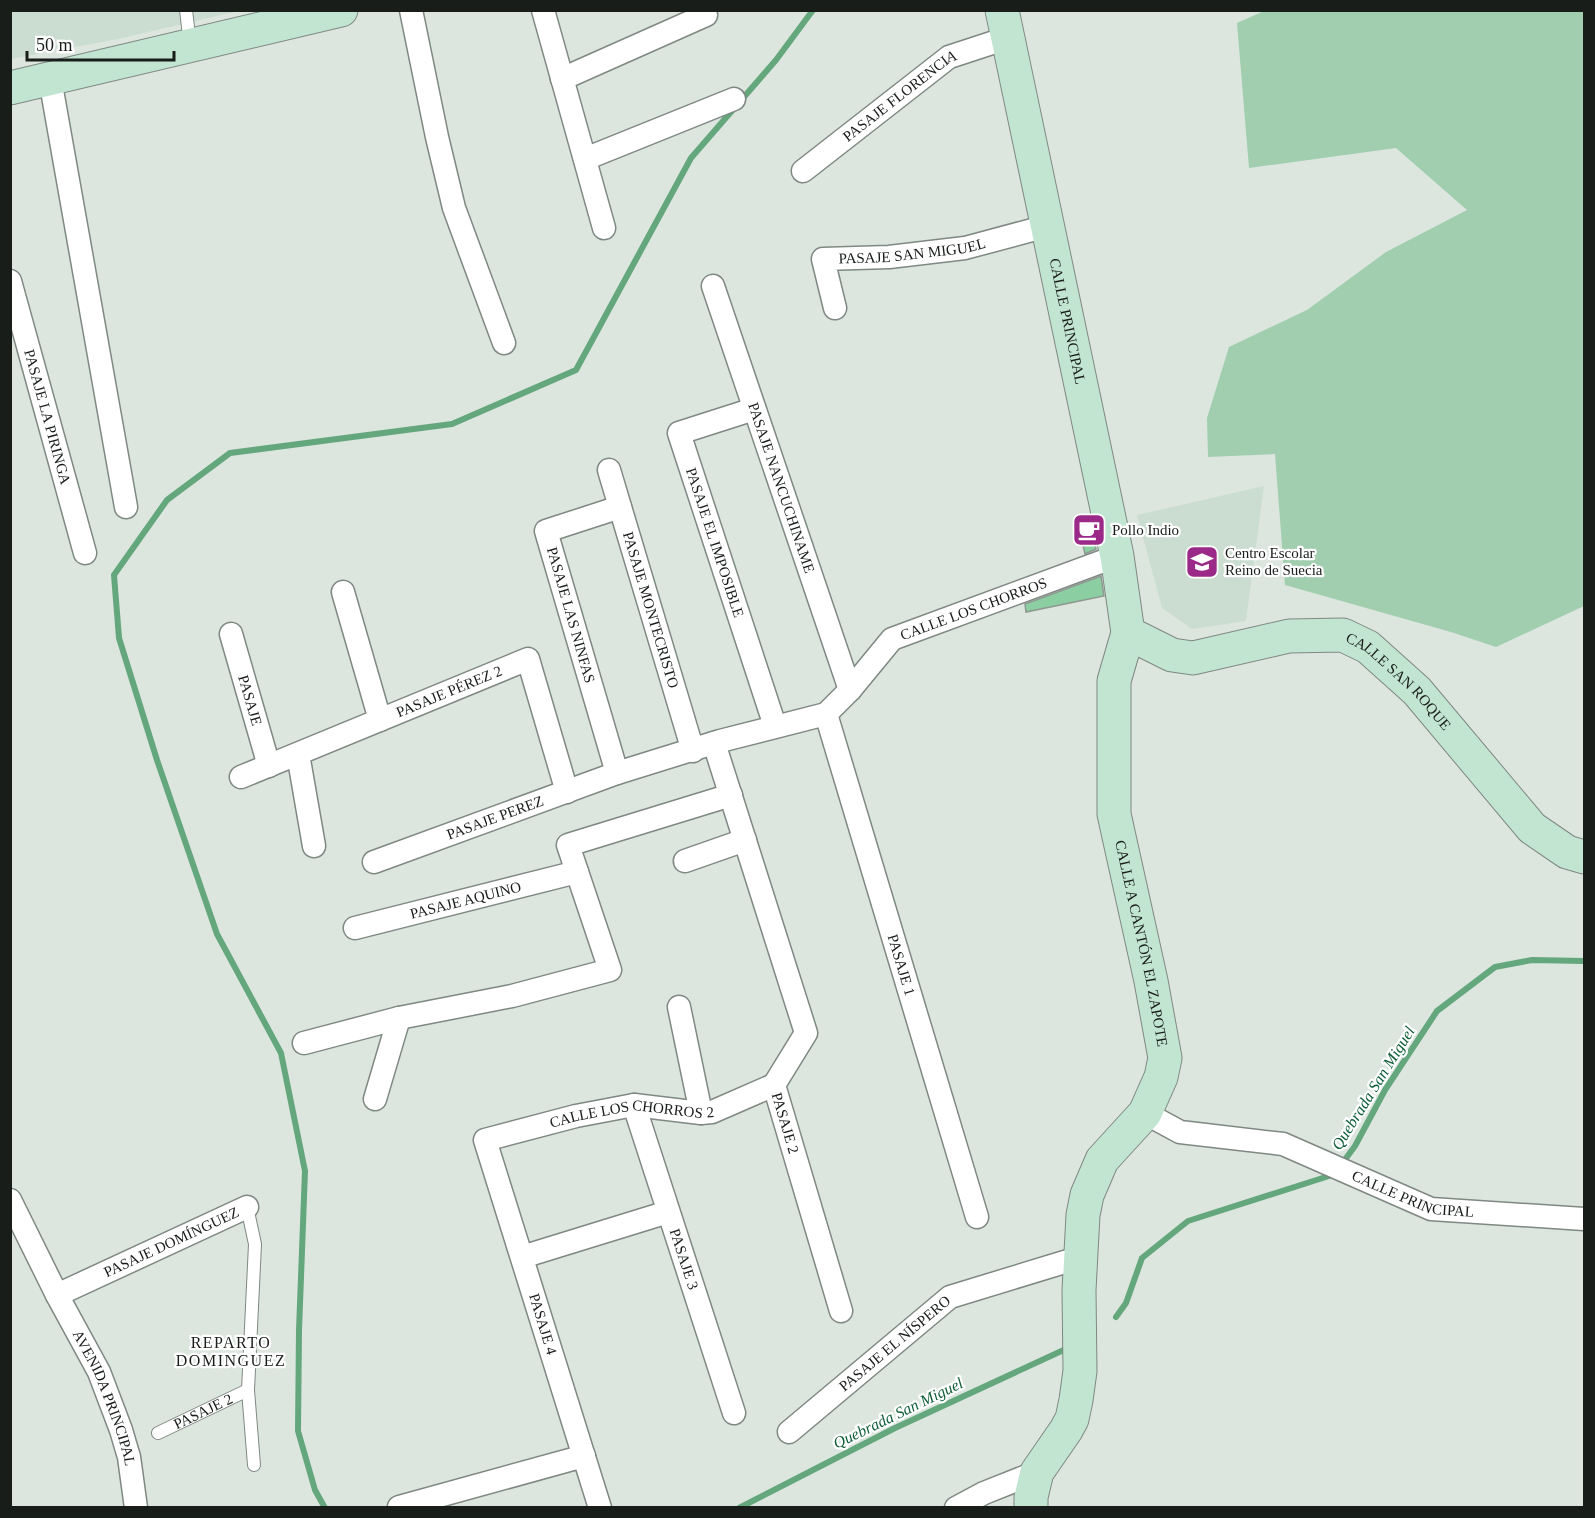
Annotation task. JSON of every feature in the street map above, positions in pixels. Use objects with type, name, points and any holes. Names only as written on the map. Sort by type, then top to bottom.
[{"type":"street","points":[[10,88],[341,10]]},
{"type":"street","points":[[411,10],[454,208],[504,343]]},
{"type":"street","points":[[543,10],[604,228]]},
{"type":"street","points":[[562,80],[706,15]]},
{"type":"street","name":"PASAJE FLORENCIA","points":[[803,171],[949,57],[1004,24]]},
{"type":"street","name":"CALLE PRINCIPAL","points":[[1004,24],[1117,556],[1128,633]]},
{"type":"street","points":[[50,79],[126,507]]},
{"type":"street","points":[[585,159],[734,99]]},
{"type":"street","name":"PASAJE SAN MIGUEL","points":[[836,308],[823,259],[888,257],[965,248],[1047,226]]},
{"type":"street","name":"PASAJE LA PIRINGA","points":[[10,281],[85,553]]},
{"type":"street","name":"PASAJE NANCUCHINAME","points":[[712,286],[850,690]]},
{"type":"street","name":"PASAJE EL IMPOSIBLE","points":[[754,409],[679,433],[775,726]]},
{"type":"street","name":"PASAJE MONTECRISTO","points":[[609,470],[704,747]]},
{"type":"street","name":"PASAJE LAS NINFAS","points":[[617,773],[546,531],[620,507]]},
{"type":"street","name":"CALLE LOS CHORROS","points":[[826,714],[850,690],[892,639],[1117,556]]},
{"type":"street","points":[[343,592],[380,720]]},
{"type":"street","name":"CALLE SAN ROQUE","points":[[1128,633],[1172,655],[1193,658],[1290,636],[1343,635],[1368,647],[1417,691],[1532,828],[1567,852],[1584,857]]},
{"type":"street","name":"CALLE A CANTÓN EL ZAPOTE","points":[[1031,1508],[1030,1497],[1037,1472],[1072,1419],[1076,1400],[1080,1371],[1079,1290],[1083,1215],[1087,1195],[1094,1174],[1102,1160],[1145,1113],[1161,1077],[1165,1058],[1153,991],[1114,814],[1114,681],[1128,633]]},
{"type":"street","name":"PASAJE","points":[[231,634],[269,766]]},
{"type":"street","name":"PASAJE PÉREZ 2","points":[[241,777],[528,659],[567,792]]},
{"type":"street","points":[[617,773],[775,726],[826,714]]},
{"type":"street","name":"PASAJE 1","points":[[826,714],[977,1217]]},
{"type":"street","name":"PASAJE 2","points":[[704,747],[731,795],[806,1033],[774,1085],[841,1311]]},
{"type":"street","points":[[298,754],[314,846]]},
{"type":"street","name":"PASAJE PEREZ","points":[[374,862],[617,773]]},
{"type":"street","points":[[304,1043],[399,1018],[512,996],[610,970],[567,845],[731,795]]},
{"type":"street","points":[[685,861],[745,840]]},
{"type":"street","name":"PASAJE AQUINO","points":[[355,928],[577,872]]},
{"type":"street","points":[[679,1007],[701,1113]]},
{"type":"street","points":[[375,1099],[399,1018]]},
{"type":"street","name":"CALLE LOS CHORROS 2","points":[[485,1140],[576,1116],[634,1105],[701,1113],[712,1112],[774,1085]]},
{"type":"street","name":"PASAJE 3","points":[[634,1105],[734,1413]]},
{"type":"street","name":"CALLE PRINCIPAL","points":[[1145,1113],[1180,1132],[1283,1144],[1431,1209],[1584,1219]]},
{"type":"street","name":"PASAJE 4","points":[[485,1140],[600,1508]]},
{"type":"street","name":"AVENIDA PRINCIPAL","points":[[10,1200],[99,1371],[129,1457],[136,1508]]},
{"type":"street","name":"PASAJE DOMÍNGUEZ","points":[[57,1294],[247,1207]]},
{"type":"street","points":[[522,1257],[668,1212]]},
{"type":"street","name":"PASAJE EL NÍSPERO","points":[[789,1432],[950,1297],[1081,1257]]},
{"type":"street","points":[[399,1507],[468,1498],[584,1456]]},
{"type":"street","points":[[956,1508],[984,1493],[1037,1472]]},
{"type":"lane","points":[[186,10],[190,45]]},
{"type":"lane","name":"PASAJE DOMÍNGUEZ","points":[[247,1207],[255,1244],[248,1390],[254,1465]]},
{"type":"lane","name":"PASAJE 2","points":[[158,1434],[248,1390]]},
{"type":"shaded area","points":[[11,11],[239,11],[118,39],[11,59]]},
{"type":"shaded area","name":"Centro Escolar Reino de Suecia","points":[[1264,486],[1246,621],[1192,629],[1162,608],[1137,515]]},
{"type":"green space","points":[[1264,11],[1584,11],[1584,606],[1496,647],[1285,585],[1275,454],[1208,457],[1207,418],[1229,347],[1307,310],[1386,252],[1467,210],[1396,148],[1249,168],[1237,23]]},
{"type":"building","points":[[1091,525],[1096,549],[1085,554],[1079,527]]},
{"type":"building","points":[[1101,576],[1104,596],[1026,612],[1025,604]]},
{"type":"waterway","points":[[325,1508],[315,1490],[298,1431],[305,1171],[281,1053],[217,934],[157,760],[119,638],[114,575],[167,500],[230,453],[452,424],[576,370],[691,158],[776,60],[813,10]]},
{"type":"waterway","name":"Quebrada San Miguel","points":[[1341,1165],[1355,1146],[1385,1090],[1437,1011],[1495,967],[1532,960],[1584,961]]},
{"type":"waterway","name":"Quebrada San Miguel","points":[[1116,1317],[1126,1303],[1142,1258],[1188,1221],[1334,1173]]},
{"type":"waterway","name":"Quebrada San Miguel","points":[[739,1508],[895,1428],[1068,1348]]},
{"type":"place","name":"Pollo Indio","points":[[1089,530]]},
{"type":"place","name":"Centro Escolar Reino de Suecia","points":[[1202,562]]},
{"type":"district","name":"REPARTO DOMINGUEZ","points":[[231,1351]]}]
